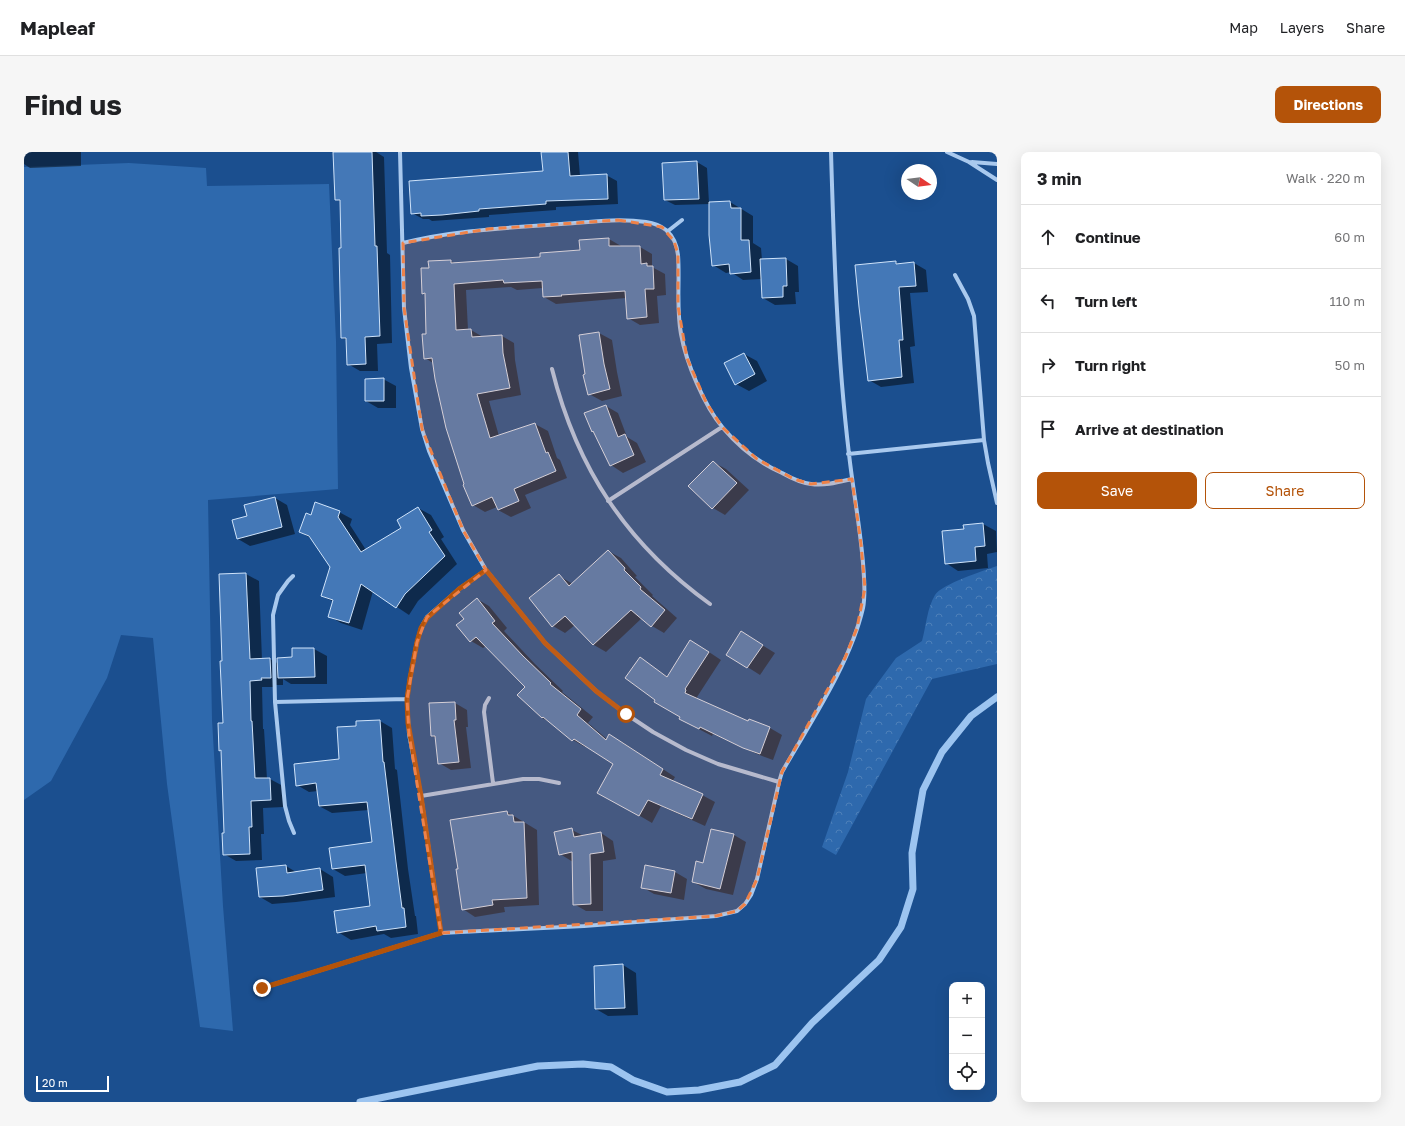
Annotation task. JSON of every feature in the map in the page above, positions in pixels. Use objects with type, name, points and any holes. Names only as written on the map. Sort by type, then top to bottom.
[{"type":"street","points":[[400,152],[404,308],[411,368],[422,429],[429,451],[463,530],[486,570],[545,643],[596,691],[626,714],[653,732],[718,764],[779,782]]},
{"type":"street","points":[[262,988],[441,933],[642,922],[716,916],[737,911],[751,895],[757,879],[782,772],[845,658],[857,628],[863,606],[865,588],[861,544],[848,454],[836,303],[831,152]]},
{"type":"street","points":[[947,152],[969,162],[997,180]]},
{"type":"street","points":[[969,162],[997,164]]},
{"type":"street","points":[[402,243],[425,238],[488,229],[618,220],[646,222],[662,227],[668,231],[674,241],[678,254],[678,306],[681,333],[687,358],[706,402],[722,427],[741,447],[757,459],[794,479],[811,484],[831,484],[852,479]]},
{"type":"street","points":[[668,231],[682,220]]},
{"type":"street","points":[[955,276],[965,293],[974,316],[984,440],[989,471],[997,503]]},
{"type":"street","points":[[552,369],[559,396],[574,440],[590,472],[608,501],[626,526],[664,567],[710,604]]},
{"type":"street","points":[[608,501],[722,427]]},
{"type":"street","points":[[848,454],[984,440]]},
{"type":"street","points":[[441,933],[421,796],[409,734],[407,699],[417,642],[421,628],[427,618],[459,589],[486,570]]},
{"type":"street","points":[[293,576],[278,595],[273,615],[276,702],[285,806],[294,833]]},
{"type":"street","points":[[489,698],[485,704],[484,712],[493,783]]},
{"type":"street","points":[[276,702],[407,699]]},
{"type":"street","points":[[421,796],[523,779],[539,779],[560,783]]},
{"type":"highlighted area","points":[[618,220],[662,227],[674,241],[678,254],[678,306],[687,358],[706,402],[722,427],[757,459],[794,479],[811,484],[852,479],[861,544],[865,588],[857,628],[845,658],[782,772],[757,879],[745,904],[737,911],[716,916],[441,933],[409,734],[407,699],[417,642],[427,617],[486,570],[463,530],[422,429],[404,308],[403,243],[488,229]]},
{"type":"green space","points":[[129,163],[206,168],[207,186],[329,184],[336,341],[338,489],[208,500],[212,720],[223,906],[233,1031],[200,1027],[167,784],[153,638],[121,635],[107,678],[51,781],[24,800],[24,167]]},
{"type":"green space","points":[[997,566],[997,664],[932,679],[836,855],[822,847],[848,772],[866,699],[896,658],[922,641],[930,606],[935,595],[939,591],[963,578]]},
{"type":"building","points":[[333,152],[372,152],[380,336],[365,337],[366,364],[347,365],[346,338],[341,338],[339,248],[341,248],[340,200],[335,200]]},
{"type":"building","points":[[541,152],[568,152],[570,176],[607,174],[608,199],[546,201],[546,204],[479,209],[479,211],[442,215],[421,216],[421,213],[411,214],[409,181],[543,171]]},
{"type":"building","points":[[697,161],[699,199],[664,200],[662,163]]},
{"type":"building","points":[[730,201],[731,208],[741,208],[741,240],[749,240],[751,272],[730,274],[729,264],[712,266],[709,235],[709,202]]},
{"type":"building","points":[[609,238],[609,246],[640,246],[641,264],[647,263],[647,266],[653,266],[654,289],[645,289],[647,317],[627,319],[625,291],[543,297],[542,281],[504,283],[503,280],[454,284],[456,330],[471,329],[472,337],[502,335],[503,353],[510,388],[477,394],[490,438],[535,423],[546,453],[548,452],[556,471],[514,489],[519,501],[498,510],[492,497],[472,506],[463,485],[464,484],[446,428],[432,358],[424,359],[422,334],[426,334],[425,293],[422,294],[421,268],[429,268],[428,261],[451,260],[451,263],[540,257],[540,253],[580,250],[579,240]]},
{"type":"building","points":[[786,258],[787,286],[783,286],[783,297],[762,298],[760,259]]},
{"type":"building","points":[[896,261],[896,264],[914,262],[916,286],[899,287],[903,340],[899,340],[902,377],[868,381],[855,265]]},
{"type":"building","points":[[599,332],[610,389],[588,395],[583,375],[585,374],[579,335]]},
{"type":"building","points":[[744,353],[755,374],[735,385],[724,363]]},
{"type":"building","points":[[384,378],[384,401],[365,401],[365,379]]},
{"type":"building","points":[[606,405],[618,437],[625,434],[634,455],[610,466],[584,413]]},
{"type":"building","points":[[713,461],[737,483],[712,509],[688,486]]},
{"type":"building","points":[[275,497],[282,527],[237,539],[232,520],[247,516],[244,505]]},
{"type":"building","points":[[315,502],[340,511],[338,517],[361,552],[401,528],[397,520],[418,507],[432,530],[429,532],[445,556],[405,594],[396,608],[361,584],[349,623],[328,617],[333,600],[321,596],[330,567],[309,536],[299,532],[306,513],[311,515]]},
{"type":"building","points":[[983,523],[985,546],[975,547],[976,561],[945,564],[942,531],[964,529],[963,525]]},
{"type":"building","points":[[608,550],[625,568],[624,570],[641,587],[640,589],[665,610],[651,627],[631,610],[593,645],[565,616],[552,627],[529,598],[559,574],[569,586]]},
{"type":"building","points":[[246,573],[250,659],[270,658],[271,678],[261,678],[262,680],[250,681],[255,778],[270,778],[271,800],[251,801],[252,827],[249,827],[250,854],[223,855],[222,833],[224,833],[221,750],[219,751],[218,723],[223,723],[220,661],[222,661],[219,574]]},
{"type":"building","points":[[477,598],[495,621],[492,623],[551,683],[550,684],[581,709],[577,715],[606,740],[609,734],[663,769],[660,775],[703,794],[692,819],[648,800],[639,816],[597,793],[613,764],[574,739],[572,741],[543,717],[542,718],[517,695],[525,687],[476,637],[470,642],[456,625],[464,619],[459,613]]},
{"type":"building","points":[[741,631],[763,645],[747,668],[726,655]]},
{"type":"building","points":[[690,640],[709,652],[685,689],[685,693],[748,721],[749,719],[770,727],[760,754],[743,748],[700,727],[699,729],[679,719],[680,717],[654,702],[655,700],[625,678],[640,657],[667,677]]},
{"type":"building","points":[[292,648],[314,648],[315,677],[278,678],[277,658],[292,657]]},
{"type":"building","points":[[455,702],[456,720],[454,720],[459,762],[438,764],[435,736],[431,736],[429,703]]},
{"type":"building","points":[[380,720],[383,762],[402,908],[404,908],[406,927],[377,931],[376,926],[337,933],[334,911],[370,906],[365,865],[332,869],[329,848],[372,842],[367,802],[319,806],[316,783],[296,786],[294,764],[339,759],[337,727],[356,726],[356,721]]},
{"type":"building","points":[[507,811],[508,815],[513,815],[514,822],[524,822],[527,898],[492,900],[493,905],[462,910],[456,869],[458,869],[450,820]]},
{"type":"building","points":[[572,828],[574,837],[601,832],[604,852],[590,854],[591,904],[573,905],[572,852],[559,855],[554,832]]},
{"type":"building","points":[[711,829],[734,834],[720,889],[692,882],[696,861],[703,863]]},
{"type":"building","points":[[286,865],[287,873],[320,868],[323,890],[283,896],[259,897],[256,868]]},
{"type":"building","points":[[645,865],[675,871],[671,893],[641,888]]},
{"type":"building","points":[[623,964],[625,1008],[595,1009],[594,966]]},
{"type":"waterway","points":[[360,1102],[538,1066],[583,1064],[611,1067],[633,1080],[667,1092],[699,1090],[740,1082],[775,1065],[812,1023],[879,960],[901,927],[913,889],[912,853],[923,790],[942,752],[971,716],[997,697]]},
{"type":"route","points":[[262,988],[441,933],[421,796],[409,734],[407,699],[414,657],[421,628],[427,618],[459,589],[486,570],[545,643],[596,691],[626,714]]}]
